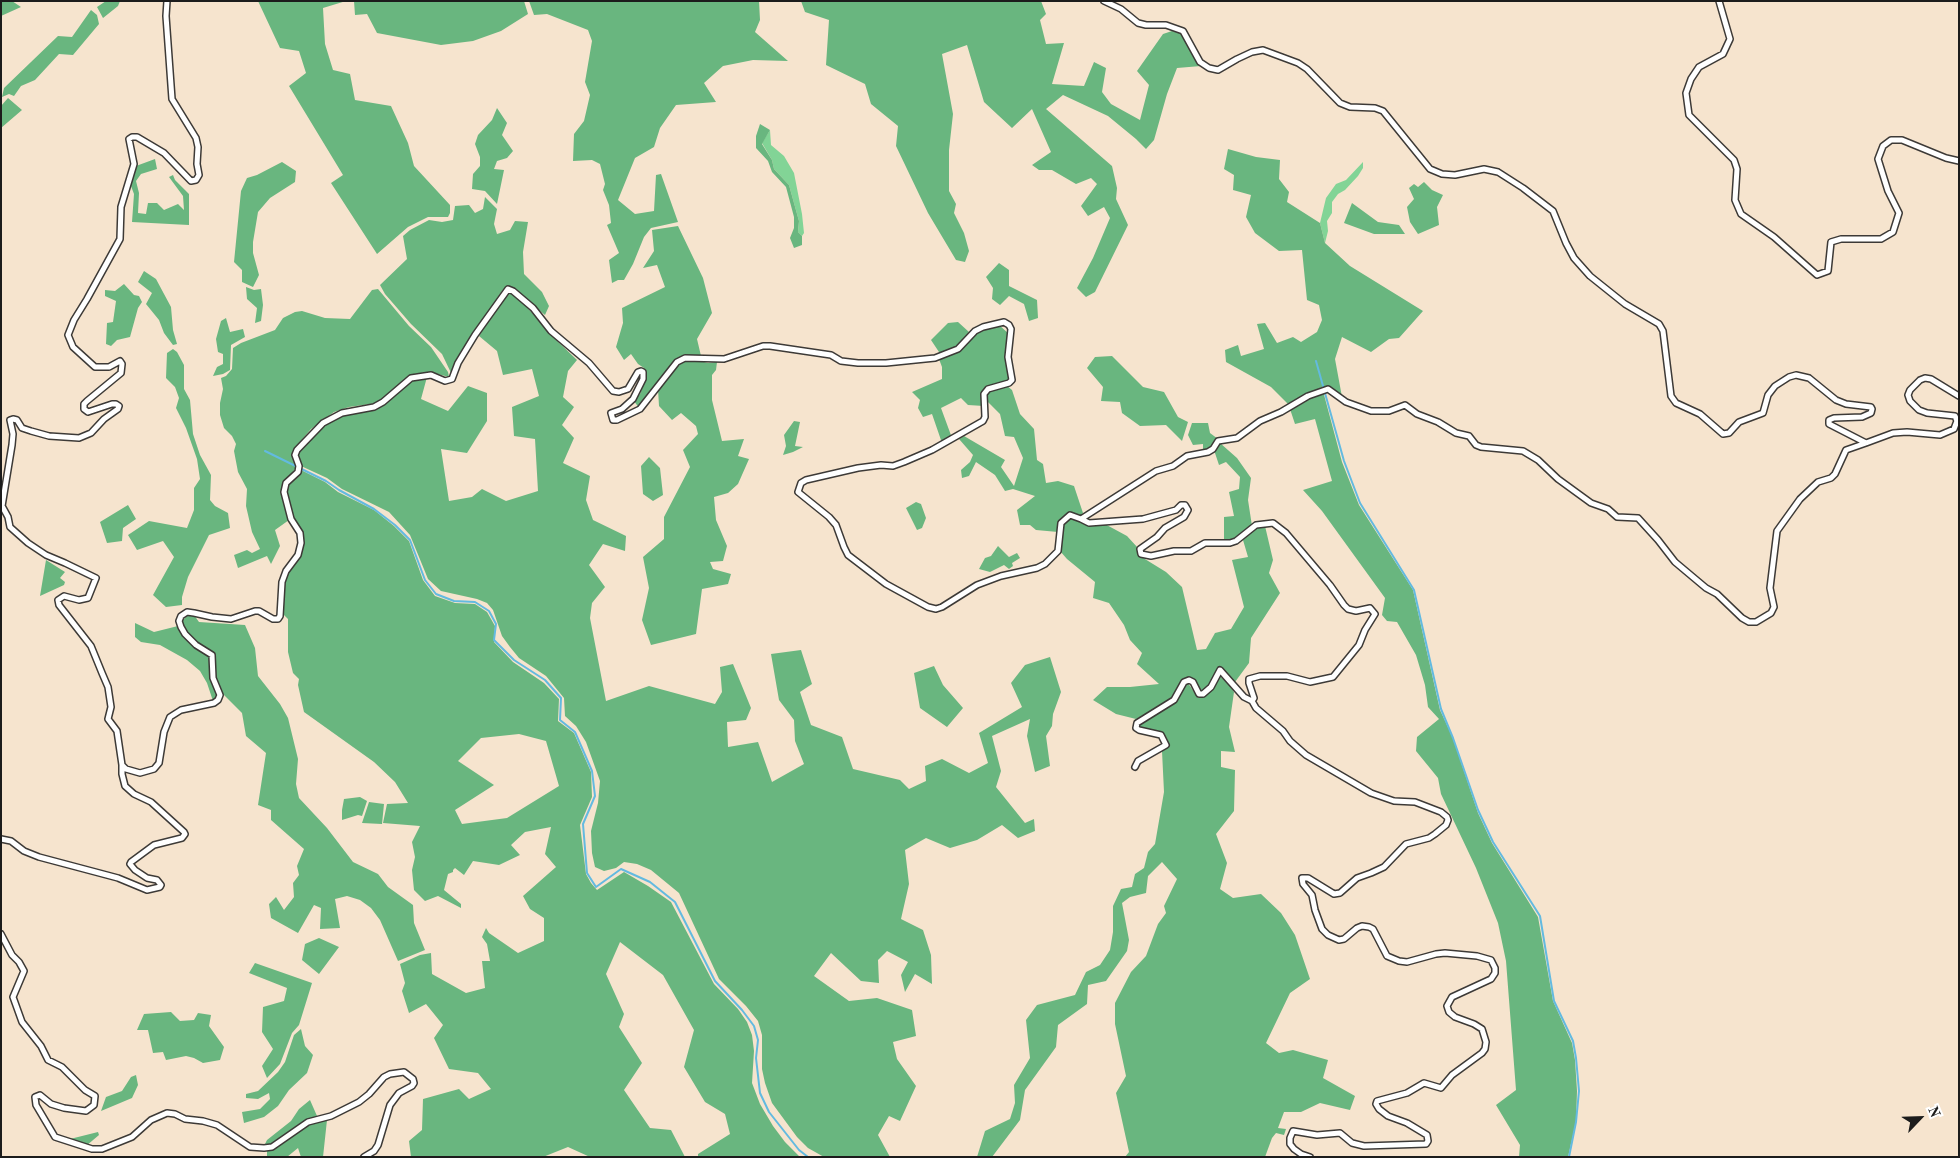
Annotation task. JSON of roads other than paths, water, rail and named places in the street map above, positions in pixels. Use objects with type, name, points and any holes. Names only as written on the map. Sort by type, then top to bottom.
[{"type":"street","points":[[1,838],[11,841],[24,851],[39,857],[118,878],[147,890],[160,887],[161,885],[158,880],[147,878],[135,870],[130,864],[131,862],[154,845],[182,838],[185,834],[151,802],[128,789],[123,780],[117,731],[108,719],[111,707],[108,687],[91,646],[59,605],[58,600],[64,596],[79,600],[88,598],[96,578],[65,562],[46,555],[28,543],[10,527],[8,517],[2,506],[12,445],[13,434],[10,420],[16,420],[22,428],[31,432],[49,436],[79,438],[91,433],[104,419],[118,409],[119,406],[112,404],[88,412],[84,409],[84,404],[121,373],[122,364],[120,361],[109,367],[95,367],[73,347],[68,335],[74,320],[120,239],[121,207],[128,190],[134,164],[129,139],[137,137],[164,153],[191,181],[196,180],[199,175],[196,138],[172,99],[166,16],[167,1]]},
{"type":"street","points":[[1104,1],[1121,9],[1138,23],[1166,25],[1183,31],[1200,62],[1209,68],[1218,70],[1252,52],[1264,50],[1298,63],[1307,69],[1340,103],[1350,107],[1375,108],[1383,111],[1430,169],[1442,174],[1455,175],[1484,169],[1498,172],[1544,203],[1553,211],[1574,258],[1590,276],[1625,304],[1659,324],[1663,331],[1671,396],[1676,404],[1700,414],[1723,434],[1729,434],[1739,422],[1763,413],[1768,394],[1775,386],[1796,375],[1809,378],[1836,400],[1846,404],[1871,408],[1871,413],[1862,417],[1834,418],[1829,420],[1830,424],[1866,444]]},
{"type":"street","points":[[1719,1],[1730,40],[1723,54],[1699,67],[1691,79],[1686,93],[1689,115],[1734,160],[1738,169],[1734,200],[1741,214],[1774,237],[1817,275],[1828,271],[1831,242],[1841,239],[1881,239],[1893,232],[1899,213],[1888,191],[1878,159],[1883,146],[1892,140],[1902,140],[1946,158],[1959,161]]},
{"type":"street","points":[[122,765],[133,772],[140,773],[154,769],[159,763],[164,732],[170,717],[181,710],[207,706],[218,700],[220,695],[213,678],[212,655],[196,645],[185,634],[179,621],[181,616],[187,612],[231,619],[254,611],[259,611],[273,619],[278,619],[280,616],[282,582],[286,571],[298,555],[301,543],[300,533],[291,519],[284,492],[286,483],[298,472],[299,466],[295,455],[297,450],[323,423],[342,412],[374,407],[412,378],[430,375],[445,381],[452,379],[458,363],[475,334],[508,289],[514,290],[533,308],[551,332],[589,363],[614,391],[628,390],[638,372],[641,370],[643,372],[643,379],[633,399],[622,408],[611,413],[613,420],[617,420],[640,409],[677,362],[684,358],[724,359],[763,346],[830,355],[841,361],[858,363],[886,363],[935,358],[958,349],[975,331],[1004,322],[1012,329],[1008,357],[1012,380],[1009,383],[988,389],[984,394],[985,417],[983,421],[932,450],[904,462],[893,466],[881,465],[858,468],[806,480],[801,482],[798,492],[836,525],[848,554],[886,584],[923,605],[936,609],[977,585],[1001,576],[1037,568],[1045,564],[1058,551],[1061,523],[1070,515],[1089,523],[1143,519],[1176,510],[1185,504],[1188,510],[1184,517],[1165,528],[1157,537],[1140,549],[1141,554],[1152,556],[1174,551],[1191,551],[1205,543],[1230,543],[1256,525],[1273,524],[1286,533],[1330,585],[1344,605],[1352,610],[1370,608],[1374,611],[1373,618],[1365,630],[1359,645],[1333,677],[1310,682],[1287,676],[1260,676],[1249,679],[1254,698],[1252,701]]},
{"type":"street","points":[[1081,519],[1156,470],[1173,466],[1181,462],[1186,456],[1208,452],[1213,449],[1218,441],[1237,438],[1260,421],[1281,412],[1308,396],[1328,389],[1340,398],[1365,409],[1389,411],[1405,405],[1409,406],[1417,414],[1438,422],[1456,433],[1469,436],[1481,447],[1523,451],[1538,460],[1558,479],[1573,488],[1591,503],[1608,509],[1617,517],[1638,518],[1675,562],[1706,588],[1717,594],[1742,618],[1749,622],[1756,622],[1771,612],[1774,607],[1770,588],[1778,531],[1800,499],[1818,482],[1831,478],[1835,474],[1846,450],[1893,433],[1907,432],[1940,435],[1954,429],[1957,421],[1955,416],[1927,413],[1919,410],[1910,401],[1908,395],[1910,390],[1920,380],[1925,378],[1931,379],[1959,396]]},
{"type":"street","points":[[1135,767],[1138,761],[1166,745],[1161,735],[1139,730],[1136,728],[1137,723],[1174,700],[1184,682],[1189,680],[1193,682],[1199,694],[1203,694],[1210,687],[1220,670],[1244,698],[1252,701],[1256,708],[1283,731],[1290,741],[1306,755],[1371,793],[1394,801],[1415,802],[1441,812],[1448,820],[1446,825],[1429,838],[1406,844],[1384,867],[1371,874],[1357,878],[1345,890],[1337,894],[1308,878],[1302,878],[1303,884],[1312,895],[1322,929],[1328,935],[1339,940],[1344,939],[1362,926],[1373,929],[1388,956],[1399,961],[1406,962],[1445,953],[1478,956],[1491,960],[1495,968],[1495,973],[1491,979],[1452,997],[1448,1006],[1449,1012],[1455,1017],[1482,1029],[1486,1042],[1485,1049],[1452,1075],[1441,1088],[1424,1084],[1407,1093],[1378,1101],[1376,1104],[1388,1116],[1407,1123],[1427,1135],[1428,1141],[1426,1144],[1364,1146],[1352,1143],[1340,1133],[1317,1135],[1293,1131],[1290,1144],[1301,1154],[1310,1157]]},
{"type":"street","points":[[1,934],[12,955],[24,971],[13,997],[22,1022],[38,1042],[48,1060],[62,1068],[85,1090],[95,1096],[94,1104],[86,1111],[58,1106],[40,1095],[35,1097],[36,1105],[55,1136],[92,1150],[102,1149],[132,1137],[151,1120],[167,1113],[175,1114],[185,1119],[204,1121],[217,1125],[250,1147],[272,1147],[308,1122],[331,1116],[359,1102],[384,1077],[404,1072],[413,1078],[414,1083],[399,1093],[390,1105],[378,1145],[374,1151],[364,1157]]},
{"type":"waterway","points":[[1316,361],[1344,461],[1360,503],[1414,590],[1441,709],[1478,810],[1493,842],[1540,916],[1554,1001],[1573,1041],[1576,1058],[1579,1091],[1576,1122],[1569,1157]]},
{"type":"waterway","points":[[265,451],[326,481],[374,509],[395,525],[410,540],[425,580],[436,594],[454,601],[475,602],[489,611],[496,624],[494,640],[514,660],[545,680],[561,698],[560,720],[575,732],[592,771],[595,796],[583,824],[587,873],[596,887],[621,869],[650,882],[675,902],[715,981],[754,1026],[758,1040],[756,1058],[760,1093],[769,1112],[799,1150],[808,1157]]}]
